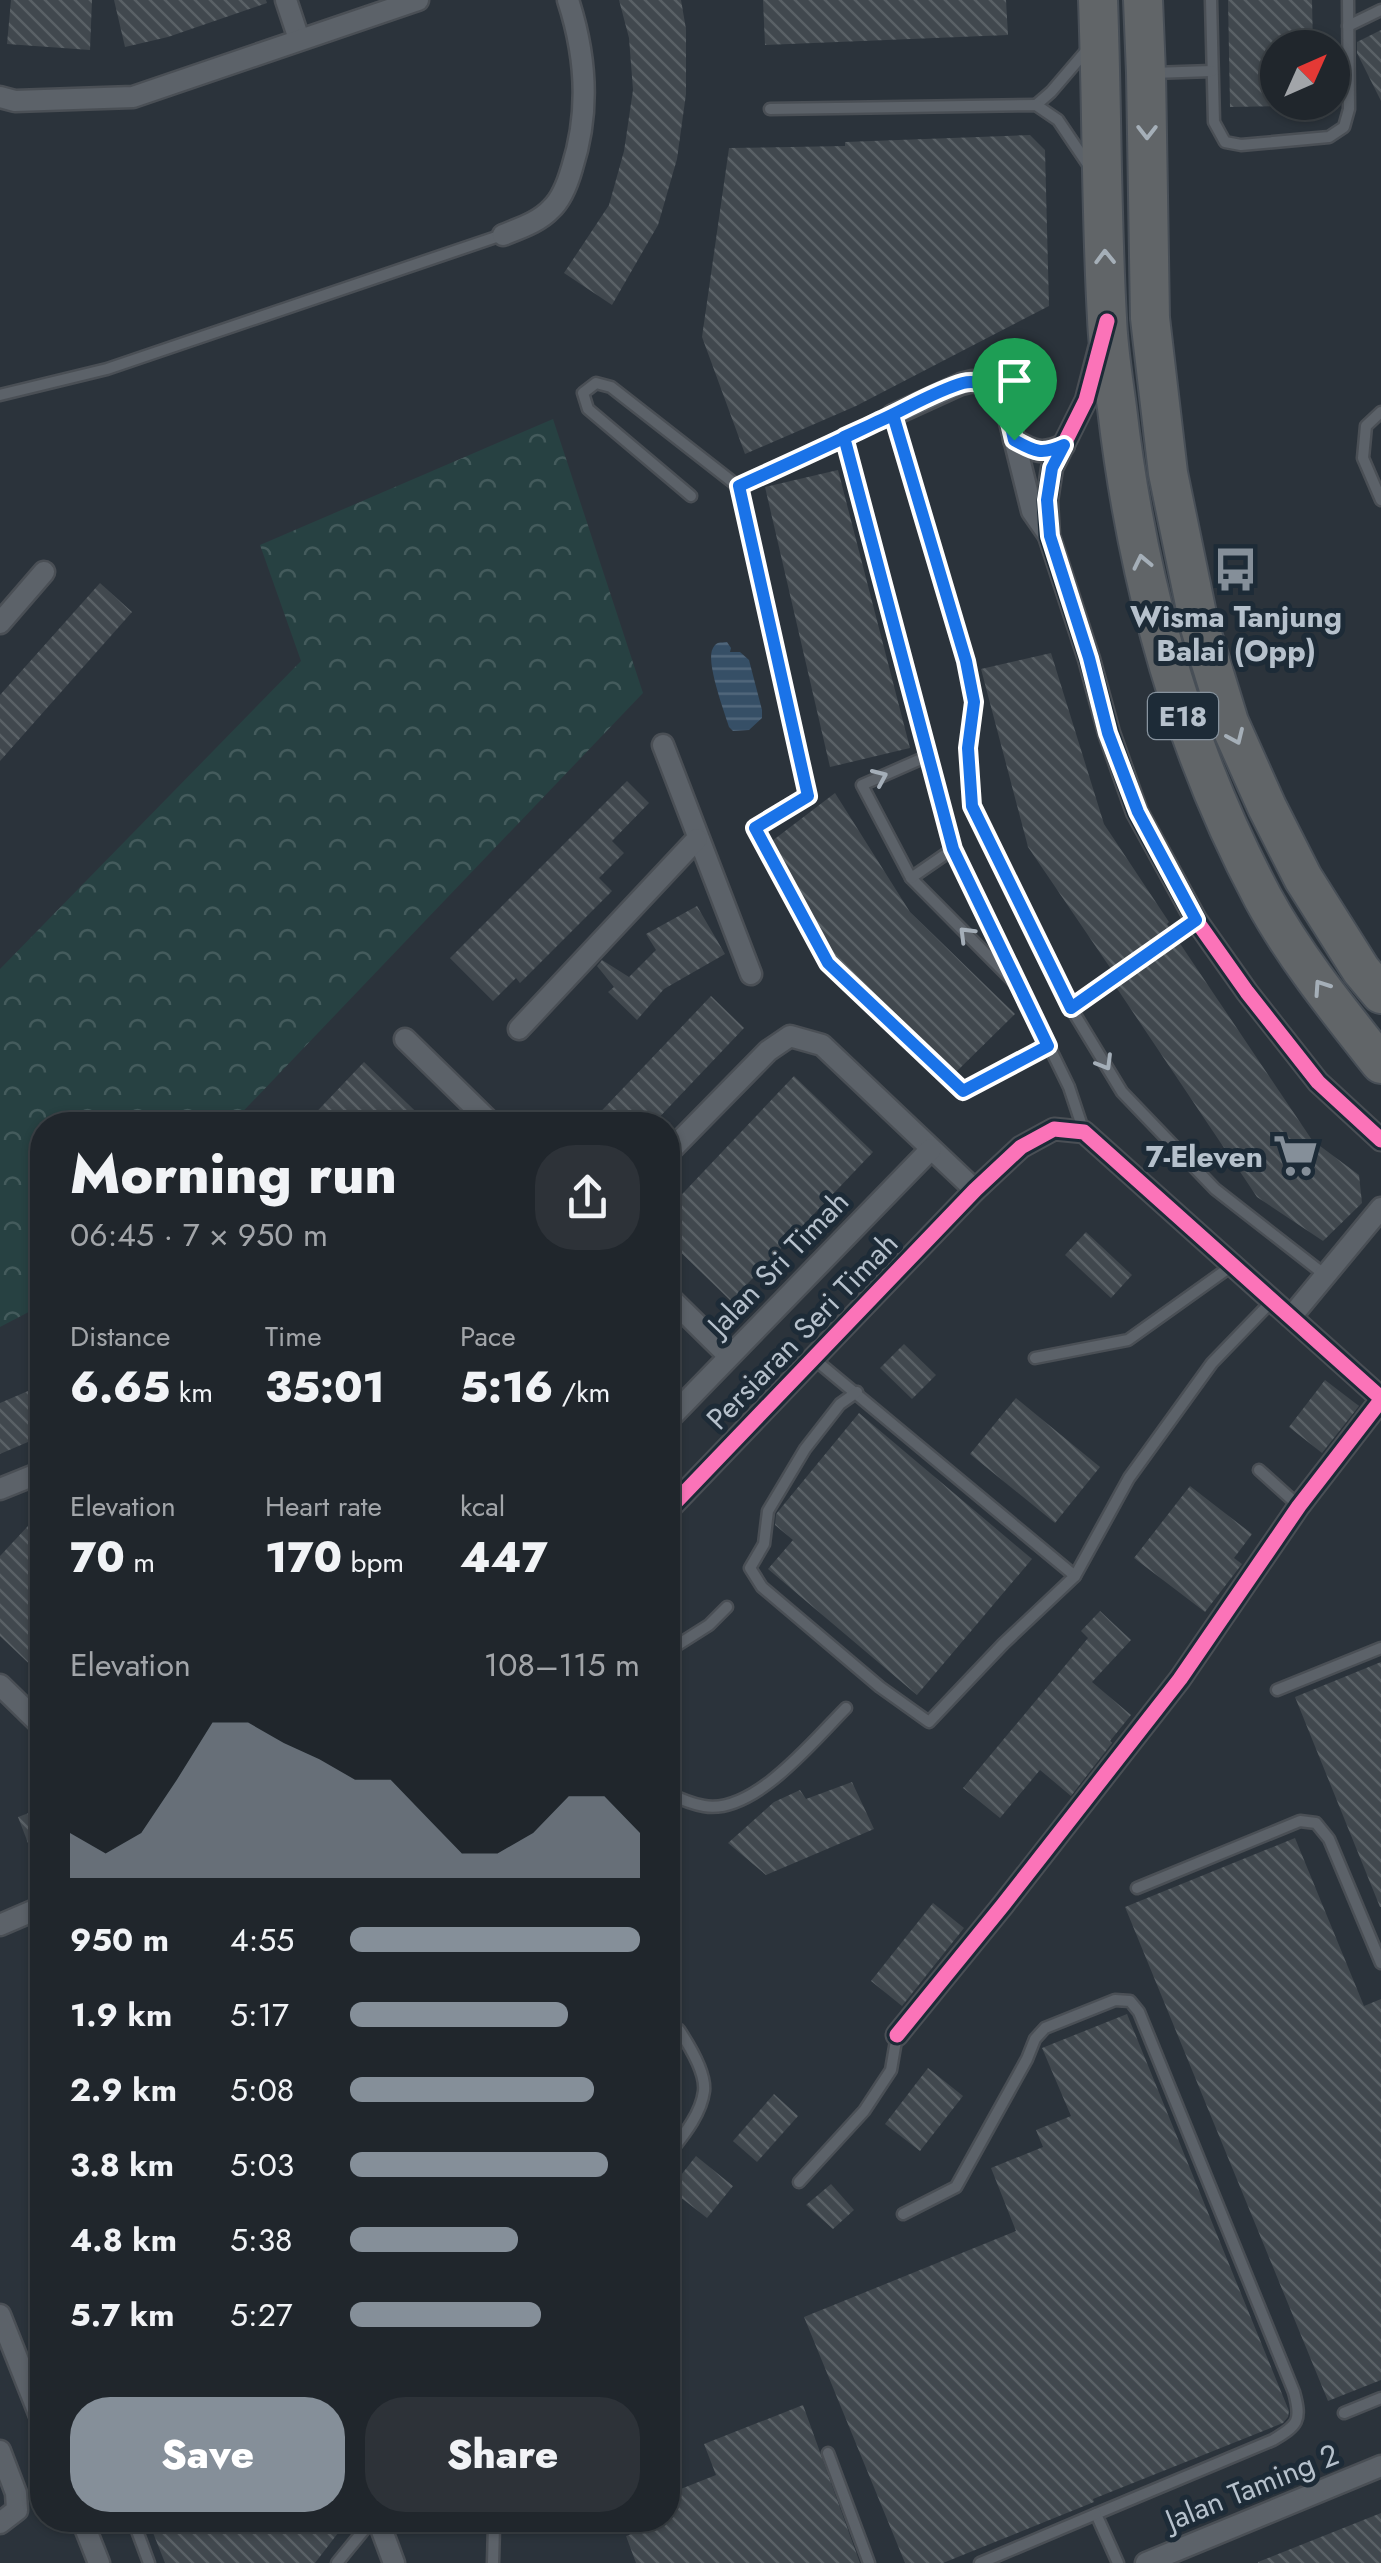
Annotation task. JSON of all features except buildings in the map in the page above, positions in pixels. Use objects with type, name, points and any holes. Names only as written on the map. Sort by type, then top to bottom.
[{"type":"highway","name":"E18","points":[[1143,0],[1150,318],[1168,473],[1199,624],[1229,722],[1267,807],[1304,878],[1374,983]]},
{"type":"highway","name":"E18","points":[[1099,16],[1107,320],[1125,480],[1158,634],[1189,735],[1265,901],[1326,994],[1381,1064]]},
{"type":"street","points":[[286,0],[299,39]]},
{"type":"street","points":[[0,97],[15,101],[132,97],[418,0]]},
{"type":"street","points":[[504,235],[552,209],[567,185],[578,150],[584,117],[584,78],[579,33],[568,0]]},
{"type":"street","points":[[1107,320],[1086,400],[1052,468],[1047,500],[1050,536],[1108,733],[1138,812],[1196,920],[1246,992],[1318,1082],[1381,1140]]},
{"type":"street","points":[[893,415],[961,384],[974,382],[993,387],[1006,406],[1032,511],[1050,536]]},
{"type":"street","points":[[1014,440],[1033,451],[1049,452],[1064,445]]},
{"type":"street","points":[[0,623],[44,572]]},
{"type":"street","points":[[663,745],[750,974]]},
{"type":"street","points":[[519,1029],[697,840]]},
{"type":"street","points":[[680,1141],[768,1051],[790,1036],[822,1045],[975,1190]]},
{"type":"street","points":[[405,1039],[480,1112]]},
{"type":"street","name":"Persiaran Seri Timah","points":[[680,1497],[1021,1147],[1054,1128],[1084,1132]]},
{"type":"street","points":[[897,2035],[1180,1679],[1299,1506],[1381,1399],[1084,1132]]},
{"type":"street","name":"Jalan Sri Timah","points":[[680,1407],[931,1148]]},
{"type":"street","points":[[1291,1317],[1381,1208]]},
{"type":"street","points":[[680,1308],[729,1356]]},
{"type":"street","points":[[0,1490],[30,1477]]},
{"type":"street","points":[[0,1685],[30,1714]]},
{"type":"street","points":[[0,1925],[30,1912]]},
{"type":"street","points":[[0,2315],[30,2391]]},
{"type":"street","points":[[0,2452],[16,2493],[17,2510],[0,2524]]},
{"type":"street","name":"Jalan Taming 2","points":[[1146,2563],[1381,2466]]},
{"type":"street","points":[[87,2532],[99,2563]]},
{"type":"street","points":[[380,2532],[394,2563]]},
{"type":"lane","points":[[1211,0],[1214,122],[1225,142],[1242,145],[1329,137],[1344,127],[1349,109],[1348,0]]},
{"type":"lane","points":[[1348,26],[1381,10]]},
{"type":"lane","points":[[1036,105],[1076,65],[1099,16]]},
{"type":"lane","points":[[1146,73],[1212,72]]},
{"type":"lane","points":[[770,109],[1036,105],[1058,120],[1104,193]]},
{"type":"lane","points":[[0,395],[108,368],[504,235]]},
{"type":"lane","points":[[691,496],[588,410],[583,393],[596,382],[611,386],[739,486],[808,796],[755,828],[828,963],[963,1091],[1048,1046]]},
{"type":"lane","points":[[1381,412],[1366,426],[1363,458],[1381,500]]},
{"type":"lane","points":[[739,486],[893,415],[966,661],[974,702],[968,748],[972,806],[1071,1008],[1122,1092],[1215,1190],[1325,1276]]},
{"type":"lane","points":[[844,437],[953,849],[1068,1087],[1084,1132]]},
{"type":"lane","points":[[930,756],[862,785],[911,878],[1022,990]]},
{"type":"lane","points":[[911,878],[953,849]]},
{"type":"lane","points":[[1071,1008],[1196,920]]},
{"type":"lane","points":[[1035,1358],[1128,1340],[1233,1264]]},
{"type":"lane","points":[[857,1392],[840,1404],[804,1448],[768,1511],[764,1544],[750,1568],[762,1587],[880,1687],[930,1722],[1003,1644],[1076,1576],[1140,1464],[1212,1363],[1273,1300]]},
{"type":"lane","points":[[813,1358],[1076,1576]]},
{"type":"lane","points":[[1259,1470],[1299,1506]]},
{"type":"lane","points":[[680,1643],[709,1625],[727,1607]]},
{"type":"lane","points":[[1277,1690],[1381,1648]]},
{"type":"lane","points":[[680,1798],[706,1808],[737,1802],[773,1782],[846,1708]]},
{"type":"lane","points":[[1137,1888],[1300,1821],[1316,1823],[1329,1838],[1381,1963]]},
{"type":"lane","points":[[903,2214],[956,2187],[1035,2039],[1045,2028],[1115,2000],[1130,2001],[1139,2012],[1300,2413],[1293,2428],[1273,2440],[980,2563]]},
{"type":"lane","points":[[680,2032],[693,2052],[705,2089],[691,2127],[680,2140]]},
{"type":"lane","points":[[799,2182],[864,2111],[890,2070],[897,2035]]},
{"type":"lane","points":[[1344,2413],[1381,2398]]},
{"type":"lane","points":[[828,2454],[869,2563]]},
{"type":"lane","points":[[1096,2514],[1118,2563]]},
{"type":"lane","points":[[137,2532],[149,2563]]},
{"type":"lane","points":[[337,2563],[364,2532]]},
{"type":"lane","points":[[494,2532],[494,2563]]},
{"type":"green space","points":[[553,419],[643,693],[242,1112],[30,1112],[30,1311],[0,1327],[0,969],[301,661],[260,545]]},
{"type":"water","points":[[727,642],[730,652],[740,652],[749,660],[762,710],[762,718],[749,730],[733,731],[729,727],[716,686],[711,654],[716,644]]},
{"type":"cycle path","points":[[1107,321],[1086,400],[1052,468],[1047,501],[1049,536],[1109,733],[1137,812],[1196,920],[1318,1082],[1381,1140]]},
{"type":"cycle path","points":[[680,1497],[975,1190],[1021,1147],[1054,1129],[1084,1132],[1381,1398]]},
{"type":"cycle path","points":[[897,2035],[1180,1679],[1299,1506],[1381,1400]]},
{"type":"place","name":"Wisma Tanjung Balai (Opp)","points":[[1236,569]]},
{"type":"place","name":"7-Eleven","points":[[1296,1156]]},
{"type":"route","points":[[1014,440],[1006,406],[993,387],[974,382],[961,384],[844,437],[739,486],[808,796],[755,828],[828,963],[963,1091],[1048,1046],[953,849],[844,437],[893,415],[966,661],[974,702],[968,748],[972,806],[1071,1008],[1196,920],[1138,812],[1108,733],[1050,536],[1047,500],[1052,468],[1064,445],[1049,452],[1033,451],[1014,440]]}]
